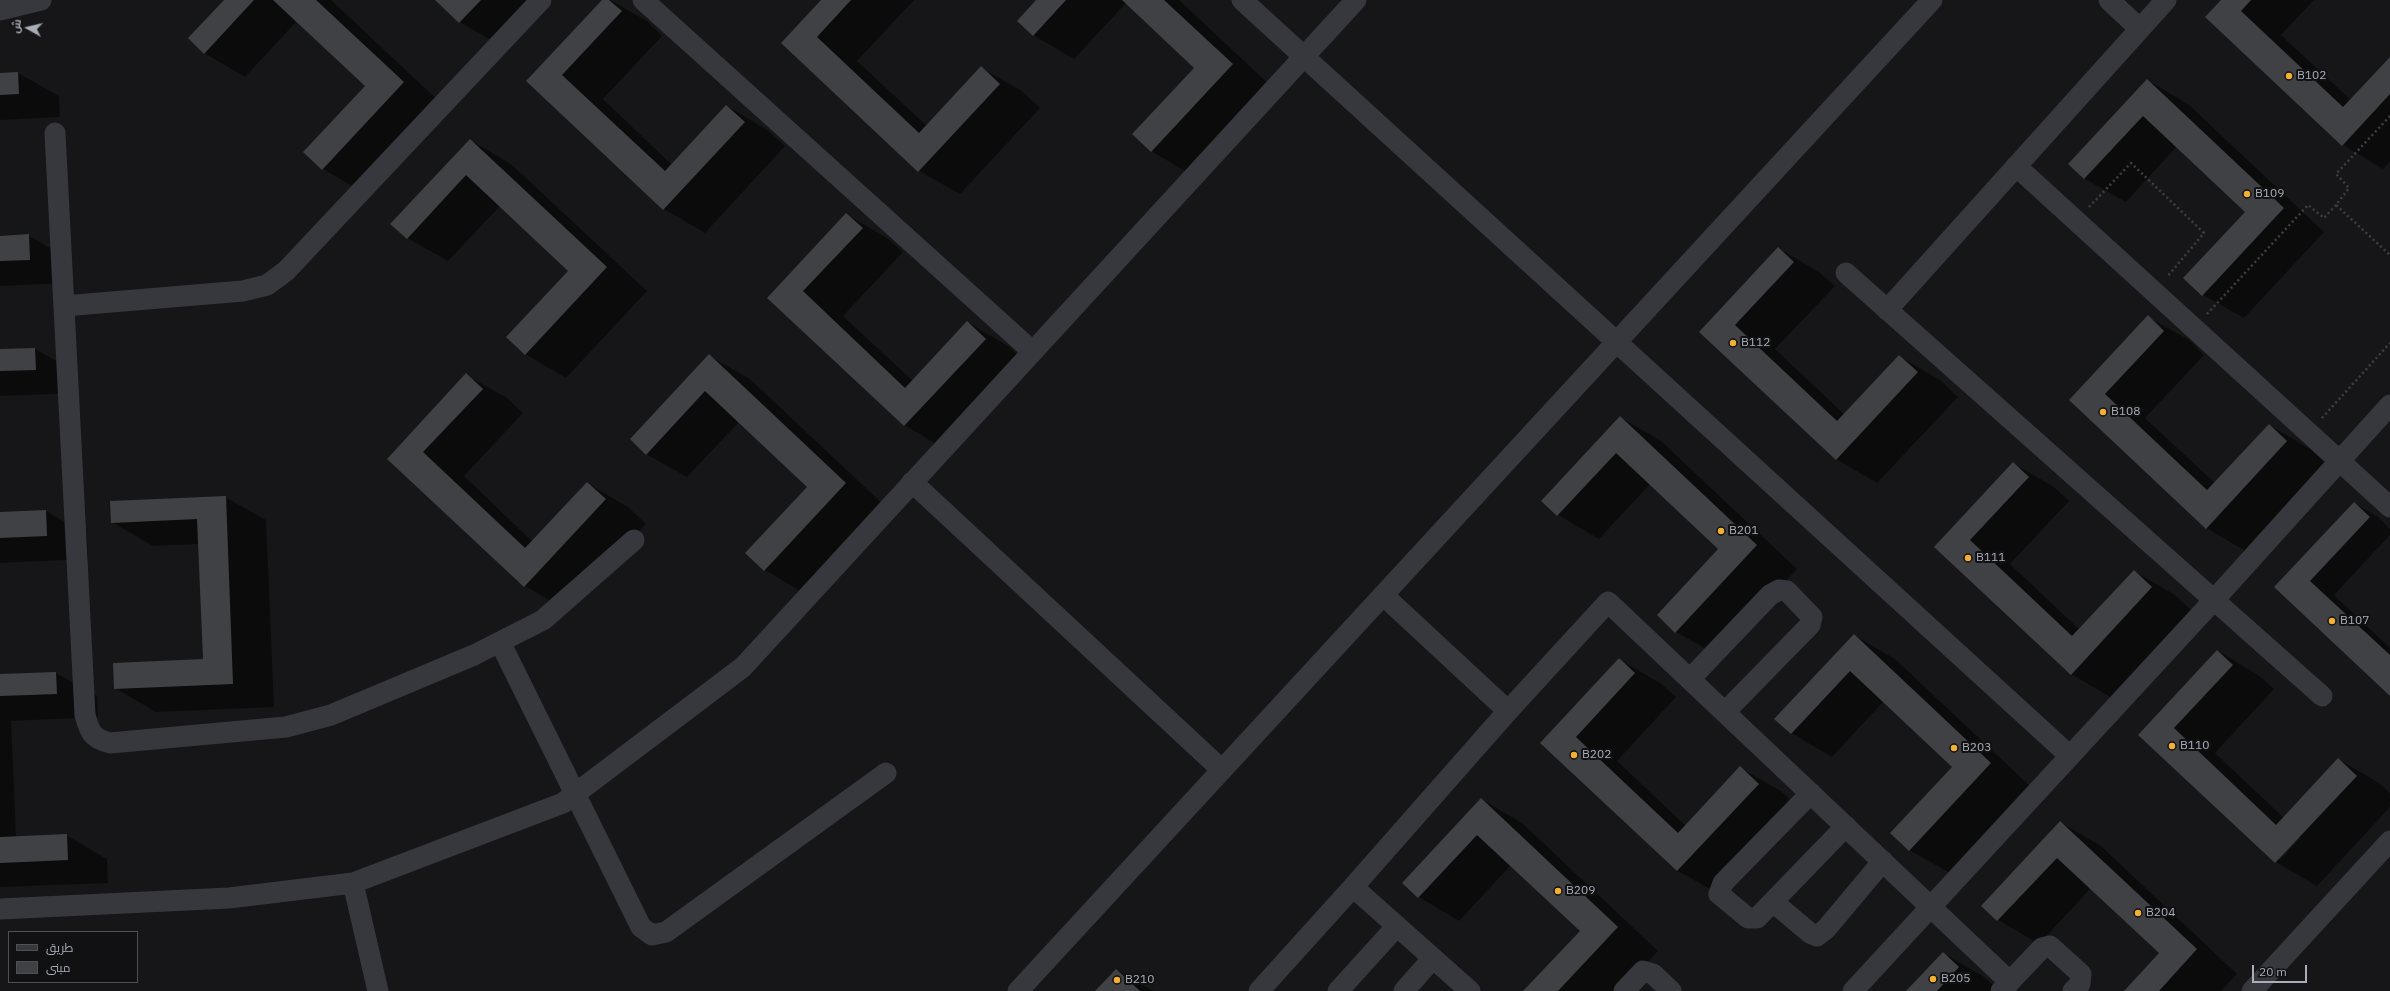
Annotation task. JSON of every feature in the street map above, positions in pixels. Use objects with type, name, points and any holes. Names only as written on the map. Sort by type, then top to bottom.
[{"type":"street","points":[[0,10],[41,0]]},
{"type":"street","points":[[64,306],[211,295],[242,291],[267,285],[286,271],[541,0]]},
{"type":"street","points":[[643,0],[1032,351]]},
{"type":"street","points":[[1242,0],[2070,756]]},
{"type":"street","points":[[0,910],[229,898],[353,884],[563,803],[743,667],[1356,0]]},
{"type":"street","points":[[1018,991],[1932,0]]},
{"type":"street","points":[[2109,0],[2140,29]]},
{"type":"street","points":[[1887,310],[2166,0]]},
{"type":"street","points":[[56,133],[85,715],[89,731],[97,740],[110,743],[286,727],[331,715],[500,642],[543,620],[634,540]]},
{"type":"street","points":[[2016,166],[2390,507]]},
{"type":"street","points":[[1846,273],[2322,696]]},
{"type":"street","points":[[1853,991],[2214,600],[2390,405]]},
{"type":"street","points":[[912,482],[1222,770]]},
{"type":"street","points":[[1690,679],[1770,594],[1779,590],[1787,591],[1812,617],[1810,625],[1725,712]]},
{"type":"street","points":[[1383,595],[1508,711]]},
{"type":"street","points":[[1259,991],[1354,887],[1508,711],[1608,602],[1931,906],[2005,986],[2042,948],[2050,946],[2081,974],[2080,984],[2073,991]]},
{"type":"street","points":[[500,642],[574,794],[641,926],[652,935],[666,932],[886,773]]},
{"type":"street","points":[[1811,793],[1723,883],[1719,894],[1748,918],[1757,918],[1846,826]]},
{"type":"street","points":[[2252,991],[2390,841]]},
{"type":"street","points":[[1772,902],[1810,933],[1817,936],[1826,929],[1883,861]]},
{"type":"street","points":[[353,884],[378,991]]},
{"type":"street","points":[[1354,887],[1470,991]]},
{"type":"street","points":[[1338,991],[1397,926]]},
{"type":"street","points":[[1404,991],[1433,958]]},
{"type":"street","points":[[1624,991],[1643,971],[1654,974],[1671,991]]},
{"type":"path","points":[[2200,310],[2206,315],[2308,205],[2324,218],[2349,188],[2336,174],[2390,116]]},
{"type":"path","points":[[2076,221],[2130,162],[2204,233],[2166,278],[2172,283]]},
{"type":"path","points":[[2336,205],[2390,255]]},
{"type":"path","points":[[2309,433],[2390,343]]},
{"type":"building","points":[[224,0],[254,0],[204,54],[188,38]]},
{"type":"building","points":[[273,0],[316,0],[404,82],[322,170],[303,152],[365,86]]},
{"type":"building","points":[[435,0],[481,0],[459,23]]},
{"type":"building","points":[[602,0],[609,0],[622,11],[562,75],[665,171],[726,105],[745,122],[663,210],[526,81]]},
{"type":"building","points":[[821,0],[851,0],[817,37],[919,133],[981,66],[1000,84],[918,172],[781,43]]},
{"type":"building","points":[[1036,0],[1066,0],[1033,36],[1017,21]]},
{"type":"building","points":[[1122,0],[1164,0],[1233,64],[1151,152],[1132,134],[1194,68]]},
{"type":"building","name":"B102","points":[[2221,0],[2251,0],[2241,11],[2343,107],[2390,57],[2390,94],[2342,146],[2205,17]]},
{"type":"building","points":[[18,72],[19,94],[0,95],[0,73]]},
{"type":"building","name":"B109","points":[[2147,79],[2284,208],[2202,296],[2183,278],[2245,212],[2143,116],[2084,179],[2068,164]]},
{"type":"building","points":[[470,139],[607,267],[525,355],[506,337],[568,271],[466,175],[407,239],[390,224]]},
{"type":"building","points":[[846,213],[863,228],[803,291],[905,388],[967,321],[986,339],[904,426],[767,298]]},
{"type":"building","points":[[29,234],[30,260],[0,261],[0,236]]},
{"type":"building","name":"B112","points":[[1778,247],[1794,262],[1735,325],[1837,421],[1899,355],[1918,372],[1836,460],[1699,332]]},
{"type":"building","name":"B108","points":[[2148,315],[2164,331],[2105,394],[2207,490],[2269,424],[2287,441],[2206,529],[2069,400]]},
{"type":"building","points":[[35,348],[36,370],[0,371],[0,349]]},
{"type":"building","points":[[709,354],[846,483],[764,571],[745,553],[807,487],[705,391],[646,455],[630,439]]},
{"type":"building","points":[[466,373],[483,389],[423,452],[525,548],[587,482],[606,499],[524,587],[387,459]]},
{"type":"building","name":"B201","points":[[1620,416],[1757,545],[1675,633],[1657,615],[1718,549],[1616,453],[1557,516],[1541,501]]},
{"type":"building","name":"B111","points":[[2013,462],[2029,477],[1970,540],[2072,636],[2134,570],[2152,587],[2071,675],[1934,547]]},
{"type":"building","points":[[226,496],[233,684],[114,689],[113,663],[203,659],[197,519],[111,523],[110,501]]},
{"type":"building","name":"B107","points":[[2354,502],[2370,517],[2310,581],[2390,655],[2390,696],[2274,587]]},
{"type":"building","points":[[46,510],[47,536],[0,538],[0,512]]},
{"type":"building","name":"B203","points":[[1854,634],[1991,763],[1909,851],[1890,833],[1952,767],[1850,671],[1791,734],[1774,719]]},
{"type":"building","name":"B110","points":[[2217,650],[2233,665],[2174,728],[2276,825],[2338,758],[2357,776],[2275,863],[2138,735]]},
{"type":"building","name":"B202","points":[[1619,658],[1635,673],[1576,737],[1678,833],[1740,766],[1759,784],[1677,871],[1540,743]]},
{"type":"building","points":[[56,672],[57,694],[0,696],[0,674]]},
{"type":"building","name":"B209","points":[[1481,798],[1618,927],[1558,991],[1523,991],[1580,931],[1477,835],[1418,898],[1402,883]]},
{"type":"building","name":"B204","points":[[2060,821],[2197,949],[2159,991],[2124,991],[2159,953],[2057,858],[1997,921],[1981,906]]},
{"type":"building","points":[[67,834],[68,860],[0,863],[0,837]]},
{"type":"building","name":"B205","points":[[1943,952],[1959,967],[1937,991],[1906,991]]},
{"type":"building","name":"B210","points":[[1116,969],[1140,991],[1095,991]]},
{"type":"place","name":"B102","points":[[2289,76]]},
{"type":"place","name":"B109","points":[[2247,194]]},
{"type":"place","name":"B112","points":[[1733,343]]},
{"type":"place","name":"B108","points":[[2103,412]]},
{"type":"place","name":"B201","points":[[1721,531]]},
{"type":"place","name":"B111","points":[[1968,558]]},
{"type":"place","name":"B107","points":[[2332,621]]},
{"type":"place","name":"B110","points":[[2172,746]]},
{"type":"place","name":"B203","points":[[1954,748]]},
{"type":"place","name":"B202","points":[[1574,755]]},
{"type":"place","name":"B209","points":[[1558,891]]},
{"type":"place","name":"B204","points":[[2138,913]]},
{"type":"place","name":"B205","points":[[1933,979]]},
{"type":"place","name":"B210","points":[[1117,980]]}]
